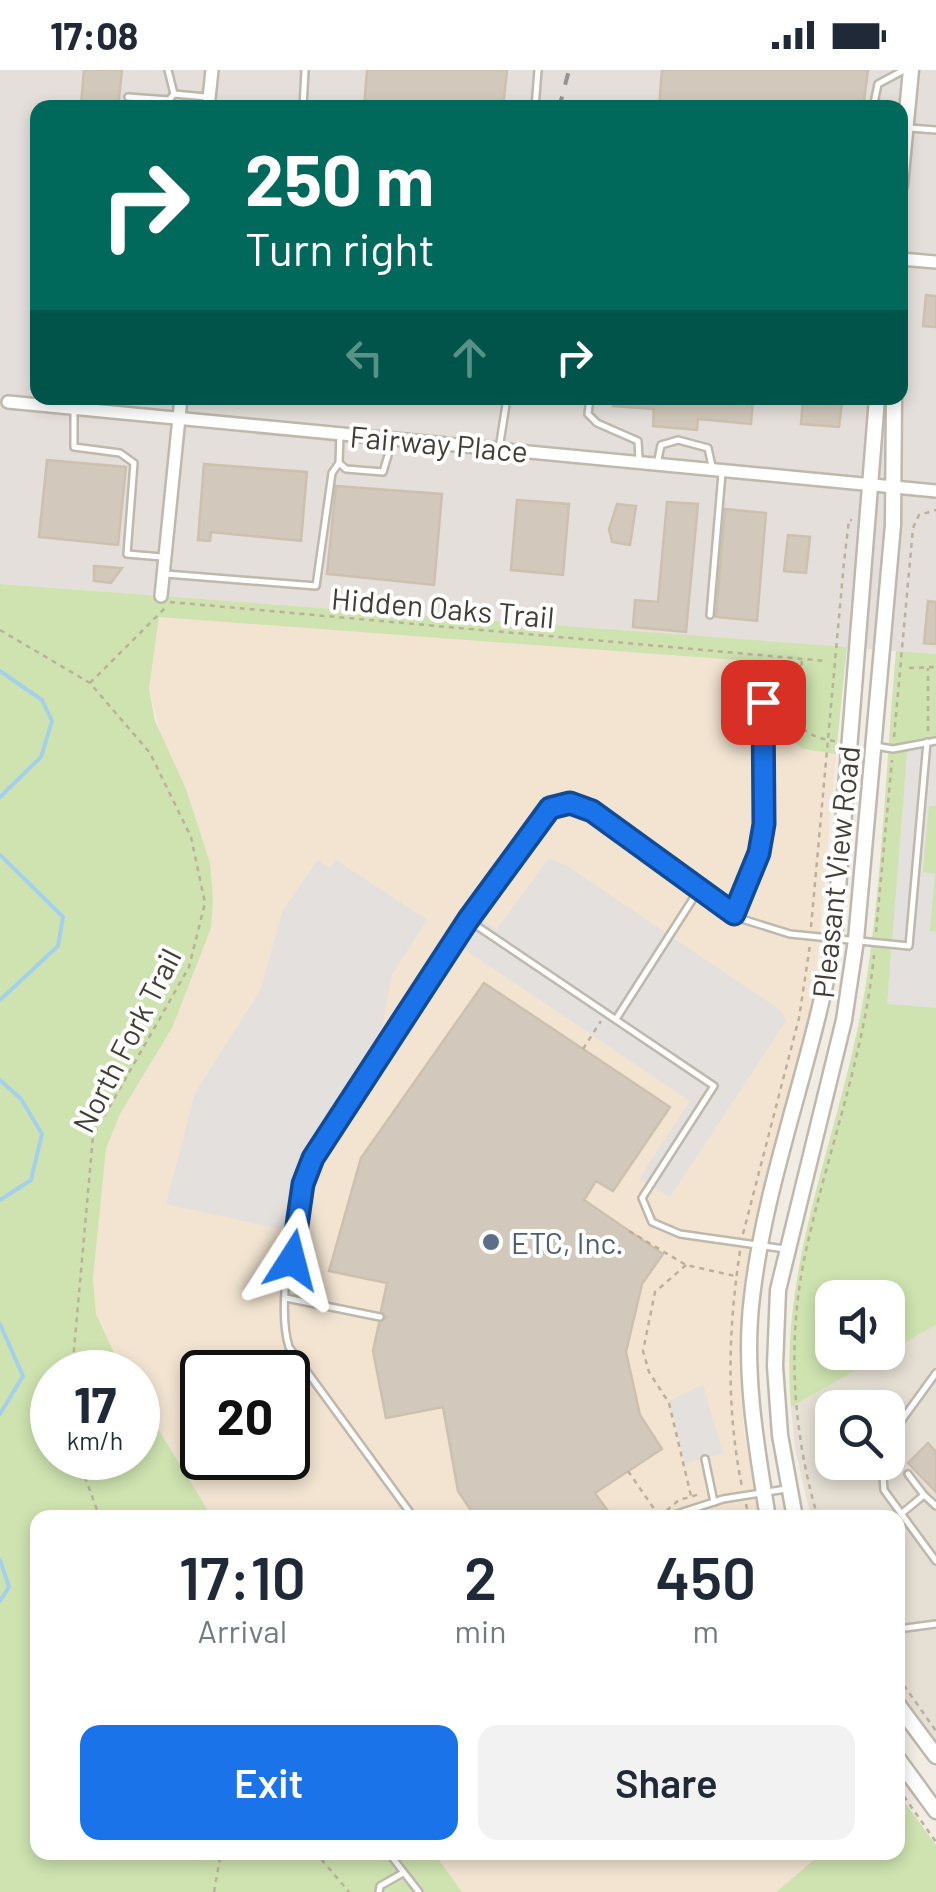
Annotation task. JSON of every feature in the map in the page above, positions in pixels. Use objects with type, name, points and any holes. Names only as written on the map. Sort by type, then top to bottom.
[{"type":"street","points":[[209,100],[212,70]]},
{"type":"street","points":[[905,100],[908,70]]},
{"type":"street","points":[[908,260],[936,262]]},
{"type":"street","name":"Fairway Place","points":[[8,402],[30,404]]},
{"type":"street","name":"Fairway Place","points":[[41,405],[92,405]]},
{"type":"street","name":"Fairway Place","points":[[104,405],[179,418],[936,491]]},
{"type":"street","points":[[161,596],[180,405]]},
{"type":"street","name":"Pleasant View Road","points":[[767,1510],[751,1406],[751,1300],[760,1246],[822,1006],[834,939],[876,405]]},
{"type":"street","name":"Pleasant View Road","points":[[793,1510],[775,1366],[778,1290],[844,1020],[856,940],[892,526],[894,405]]},
{"type":"street","points":[[905,1714],[936,1756]]},
{"type":"street","points":[[905,1769],[936,1811]]},
{"type":"lane","points":[[168,70],[174,94]]},
{"type":"lane","points":[[303,100],[304,70]]},
{"type":"lane","points":[[535,100],[538,70]]},
{"type":"lane","points":[[874,100],[878,84],[908,70]]},
{"type":"lane","points":[[128,97],[169,100],[174,94]]},
{"type":"lane","points":[[174,94],[200,100]]},
{"type":"lane","points":[[908,127],[936,130]]},
{"type":"lane","points":[[499,449],[506,405]]},
{"type":"lane","points":[[589,405],[588,414],[597,424],[638,441],[640,462]]},
{"type":"lane","points":[[74,408],[74,447],[120,453],[134,464],[127,554],[165,558]]},
{"type":"lane","points":[[164,574],[316,586],[332,473],[339,463],[340,434]]},
{"type":"lane","points":[[339,463],[346,469],[384,472],[392,439]]},
{"type":"lane","points":[[658,464],[661,444],[678,440],[708,448],[718,470],[710,615]]},
{"type":"lane","points":[[734,914],[759,853],[764,824],[763,702]]},
{"type":"lane","points":[[873,746],[893,749],[936,740]]},
{"type":"lane","points":[[408,1510],[289,1348],[282,1323],[303,1184],[313,1158],[468,920],[533,826],[550,808],[570,803],[592,811],[698,891],[765,928],[909,946],[927,742]]},
{"type":"lane","points":[[616,1019],[698,891]]},
{"type":"lane","points":[[468,920],[714,1086],[642,1198],[652,1222],[680,1234],[788,1249]]},
{"type":"lane","points":[[286,1298],[380,1317]]},
{"type":"lane","points":[[905,1417],[935,1378]]},
{"type":"lane","points":[[706,1459],[714,1502]]},
{"type":"lane","points":[[908,1474],[936,1506]]},
{"type":"lane","points":[[883,1480],[884,1490],[898,1510]]},
{"type":"lane","points":[[689,1510],[744,1494],[788,1489]]},
{"type":"lane","points":[[905,1511],[924,1494]]},
{"type":"lane","points":[[905,1519],[936,1561]]},
{"type":"lane","points":[[905,1628],[936,1624]]},
{"type":"lane","points":[[394,1860],[419,1892]]},
{"type":"lane","points":[[379,1892],[380,1886],[404,1873]]},
{"type":"path","points":[[748,1510],[730,1390],[736,1276],[799,1018],[848,520],[867,522]]},
{"type":"path","points":[[892,526],[913,528]]},
{"type":"path","name":"Hidden Oaks Trail","points":[[90,683],[170,602],[826,661]]},
{"type":"path","name":"North Fork Trail","points":[[0,630],[90,683],[150,752],[190,838],[205,902],[189,967],[93,1136],[74,1350]]},
{"type":"path","points":[[802,659],[795,705],[798,725],[810,736],[848,743]]},
{"type":"path","points":[[910,668],[936,667]]},
{"type":"path","points":[[927,742],[928,668]]},
{"type":"path","points":[[582,1049],[607,1012]]},
{"type":"path","points":[[629,1230],[686,1265],[736,1276]]},
{"type":"path","points":[[686,1265],[655,1292],[643,1351],[649,1372],[669,1402],[691,1496]]},
{"type":"path","points":[[628,1471],[655,1510]]},
{"type":"path","points":[[86,1480],[97,1510]]},
{"type":"path","points":[[905,1687],[936,1730]]},
{"type":"path","points":[[905,1798],[936,1842]]},
{"type":"path","points":[[214,1892],[220,1860]]},
{"type":"path","points":[[323,1860],[349,1892]]},
{"type":"shaded area","points":[[0,70],[936,70],[936,654],[0,584]]},
{"type":"shaded area","points":[[159,616],[790,664],[785,726],[803,749],[836,754],[815,989],[743,1288],[739,1363],[744,1431],[760,1510],[208,1510],[189,1480],[310,1480],[310,1350],[180,1350],[180,1465],[160,1432],[160,1350],[112,1350],[96,1314],[93,1279],[106,1149],[120,1114],[172,1028],[186,789],[165,751],[149,689]]},
{"type":"shaded area","points":[[936,736],[936,806],[929,806],[923,872],[935,874],[930,931],[936,932],[936,1008],[887,1004],[908,741]]},
{"type":"shaded area","points":[[549,858],[567,866],[780,1010],[786,1021],[670,1197],[639,1179],[690,1101],[463,948],[482,920],[497,929]]},
{"type":"shaded area","points":[[318,860],[330,868],[336,860],[427,920],[392,974],[382,1027],[309,1144],[289,1231],[166,1204],[195,1093],[260,991],[283,910]]},
{"type":"shaded area","points":[[936,1325],[936,1742],[905,1700],[905,1510],[809,1510],[795,1449],[791,1407],[815,1393],[815,1480],[905,1480],[905,1390],[821,1390],[856,1370],[905,1370],[905,1343]]},
{"type":"shaded area","points":[[703,1385],[723,1454],[685,1463],[669,1401]]},
{"type":"shaded area","points":[[439,1860],[814,1860],[776,1892],[462,1892]]},
{"type":"green space","points":[[0,584],[847,647],[836,754],[803,749],[788,737],[790,664],[159,617],[149,689],[155,721],[186,789],[210,863],[211,928],[172,1028],[120,1114],[106,1149],[93,1279],[96,1314],[113,1350],[30,1350],[30,1480],[160,1480],[160,1432],[180,1465],[180,1480],[189,1480],[208,1510],[30,1510],[30,1860],[439,1860],[462,1892],[0,1892]]},
{"type":"green space","points":[[896,651],[936,654],[936,1325],[905,1343],[905,1280],[815,1280],[815,1370],[856,1370],[791,1407],[794,1299],[815,1194],[856,1036],[872,942]]},
{"type":"green space","points":[[905,1803],[936,1845],[936,1892],[776,1892],[814,1860],[905,1860]]},
{"type":"building","points":[[84,70],[122,70],[119,100],[81,100]]},
{"type":"building","points":[[367,70],[507,70],[504,100],[365,100]]},
{"type":"building","points":[[662,70],[868,70],[864,100],[660,100]]},
{"type":"building","points":[[926,295],[936,296],[936,327],[923,326]]},
{"type":"building","points":[[752,405],[751,424],[698,419],[697,430],[653,426],[654,409],[613,406]]},
{"type":"building","points":[[803,405],[842,405],[839,427],[801,424]]},
{"type":"building","points":[[47,460],[126,467],[118,545],[39,537]]},
{"type":"building","points":[[204,464],[307,472],[301,541],[211,532],[210,541],[198,540]]},
{"type":"building","points":[[336,486],[442,494],[434,585],[327,574]]},
{"type":"building","points":[[517,500],[569,504],[563,575],[511,570]]},
{"type":"building","points":[[667,502],[698,504],[686,632],[633,627],[635,600],[658,602]]},
{"type":"building","points":[[617,504],[636,506],[630,545],[612,542],[609,529]]},
{"type":"building","points":[[725,509],[766,513],[757,621],[716,617]]},
{"type":"building","points":[[788,535],[810,537],[806,573],[784,571]]},
{"type":"building","points":[[94,566],[122,568],[111,583],[94,581]]},
{"type":"building","points":[[928,601],[936,602],[936,644],[924,643]]},
{"type":"building","points":[[755,662],[782,664],[778,703],[769,702],[764,695],[751,700]]},
{"type":"building","name":"ETC, Inc.","points":[[484,983],[670,1107],[613,1191],[596,1181],[584,1200],[663,1254],[642,1284],[626,1352],[640,1415],[662,1449],[595,1493],[607,1510],[471,1510],[458,1491],[443,1407],[386,1418],[373,1351],[379,1323],[386,1317],[381,1311],[387,1283],[329,1271],[361,1158]]},
{"type":"building","points":[[928,1443],[936,1452],[936,1492],[908,1463]]},
{"type":"waterway","points":[[0,671],[42,700],[52,721],[41,757],[0,797]]},
{"type":"waterway","points":[[0,855],[63,917],[58,946],[0,1000]]},
{"type":"waterway","points":[[0,1080],[21,1099],[42,1134],[31,1180],[0,1200]]},
{"type":"waterway","points":[[0,1324],[23,1376],[0,1414]]},
{"type":"waterway","points":[[0,1560],[9,1587],[0,1601]]},
{"type":"railway","points":[[561,100],[569,70]]},
{"type":"place","name":"ETC, Inc.","points":[[491,1242]]},
{"type":"route","points":[[292,1260],[303,1184],[313,1158],[468,920],[533,826],[550,808],[570,803],[592,811],[734,914],[759,853],[764,824],[763,702]]}]
